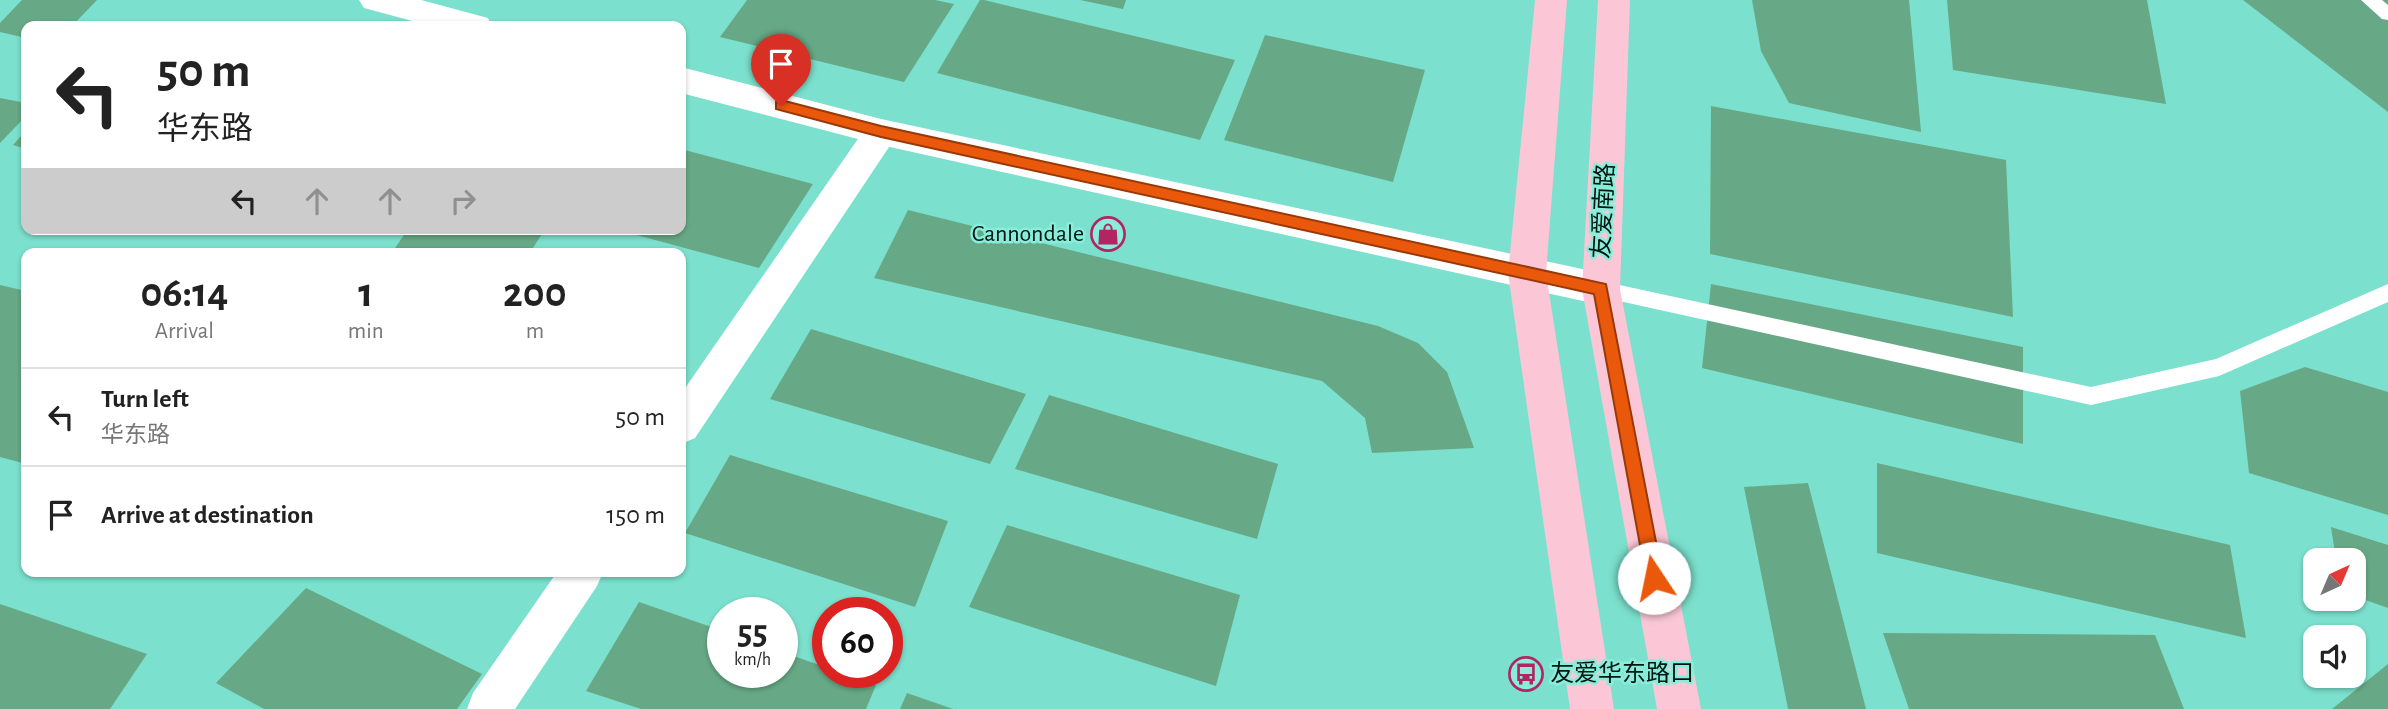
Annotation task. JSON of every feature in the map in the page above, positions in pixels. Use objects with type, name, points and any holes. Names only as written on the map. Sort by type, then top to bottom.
[{"type":"main road","points":[[1551,0],[1527,273],[1592,709]]},
{"type":"main road","name":"友爱南路","points":[[1614,0],[1601,289],[1679,709]]},
{"type":"street","points":[[375,0],[457,21]]},
{"type":"street","points":[[686,80],[881,132],[1601,289]]},
{"type":"street","points":[[686,419],[881,132]]},
{"type":"street","points":[[489,709],[579,577]]},
{"type":"lane","points":[[2370,0],[2388,13]]},
{"type":"lane","points":[[1601,289],[2091,396],[2219,367],[2388,293]]},
{"type":"building","points":[[22,0],[97,0],[77,21],[21,21],[21,37],[0,32],[0,23]]},
{"type":"building","points":[[747,0],[935,0],[954,4],[904,82],[720,37]]},
{"type":"building","points":[[980,0],[1235,60],[1200,140],[937,73]]},
{"type":"building","points":[[1080,0],[1126,0],[1123,9]]},
{"type":"building","points":[[1752,0],[1909,0],[1921,132],[1789,103],[1761,51]]},
{"type":"building","points":[[1947,0],[2147,0],[2166,104],[1953,70]]},
{"type":"building","points":[[2243,0],[2388,0],[2388,112]]},
{"type":"building","points":[[1265,35],[1425,70],[1393,182],[1224,140]]},
{"type":"building","points":[[0,98],[21,102],[21,121],[0,143]]},
{"type":"building","points":[[1711,106],[2006,160],[2013,317],[1710,254]]},
{"type":"building","points":[[21,136],[21,147],[13,145]]},
{"type":"building","points":[[686,150],[813,184],[759,268],[637,235],[686,235]]},
{"type":"building","points":[[908,210],[1378,326],[1418,343],[1447,372],[1474,448],[1372,453],[1365,418],[1322,381],[874,278]]},
{"type":"building","points":[[404,235],[541,235],[533,248],[395,248]]},
{"type":"building","points":[[1711,284],[2023,347],[2023,444],[1702,368]]},
{"type":"building","points":[[0,285],[21,290],[21,463],[0,457]]},
{"type":"building","points":[[811,329],[1026,394],[990,464],[770,399]]},
{"type":"building","points":[[2305,367],[2388,392],[2388,515],[2249,473],[2240,391]]},
{"type":"building","points":[[1049,395],[1278,464],[1257,539],[1015,469]]},
{"type":"building","points":[[730,455],[948,521],[915,607],[903,603],[903,597],[884,597],[686,533]]},
{"type":"building","points":[[1877,463],[2230,545],[2246,638],[1877,553]]},
{"type":"building","points":[[1808,483],[1866,709],[1788,709],[1744,487]]},
{"type":"building","points":[[1007,525],[1240,595],[1216,686],[969,607]]},
{"type":"building","points":[[2331,527],[2388,545],[2388,608],[2366,600],[2366,548],[2334,548]]},
{"type":"building","points":[[306,588],[482,674],[457,709],[264,709],[216,683]]},
{"type":"building","points":[[639,602],[707,625],[707,688],[798,688],[798,658],[812,662],[812,688],[875,688],[866,709],[641,709],[586,691]]},
{"type":"building","points":[[0,604],[147,654],[110,709],[0,709]]},
{"type":"building","points":[[1883,633],[2155,635],[2184,709],[1909,709]]},
{"type":"building","points":[[2388,664],[2388,709],[2332,709],[2358,688],[2366,688],[2366,682]]},
{"type":"building","points":[[907,693],[953,709],[900,709]]},
{"type":"place","name":"Cannondale","points":[[1108,234]]},
{"type":"place","name":"友爱华东路口","points":[[1526,674]]},
{"type":"route","points":[[781,106],[881,132],[1601,289],[1654,578]]}]
